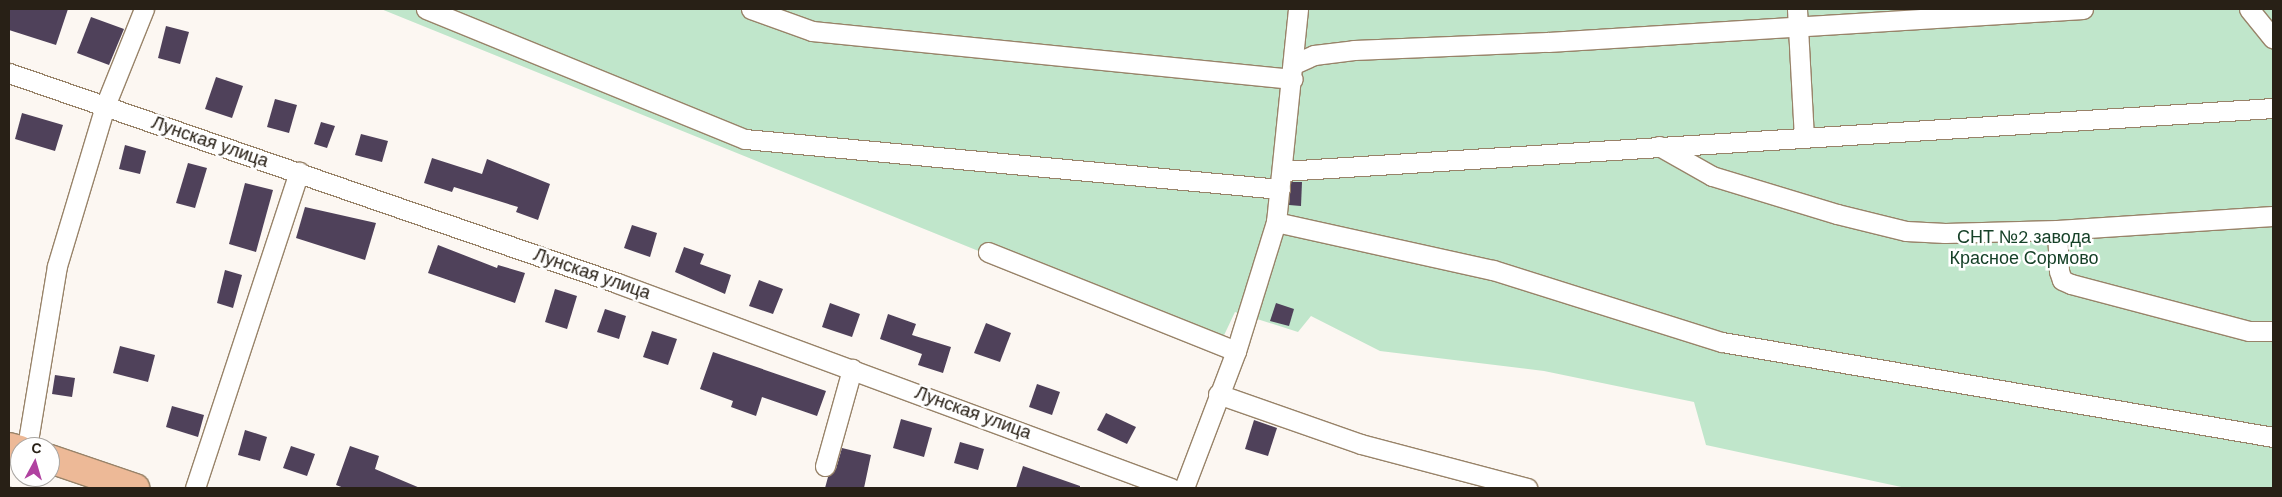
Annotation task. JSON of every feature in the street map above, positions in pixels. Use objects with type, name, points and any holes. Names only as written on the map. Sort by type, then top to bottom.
[{"type":"main road","points":[[60,463],[135,488]]},
{"type":"street","points":[[29,437],[56,266],[106,106],[144,9]]},
{"type":"street","points":[[426,9],[753,140],[1281,180],[1659,146],[2046,125],[2273,108]]},
{"type":"street","points":[[751,9],[812,31],[1293,72],[1314,55],[1354,50],[1797,18],[2083,9]]},
{"type":"street","points":[[1184,488],[1218,394],[1236,351],[1276,222],[1298,9]]},
{"type":"street","points":[[2249,9],[2273,39]]},
{"type":"street","points":[[1797,18],[1804,137]]},
{"type":"street","name":"Лунская улица","points":[[9,73],[617,282],[1171,488]]},
{"type":"street","points":[[1659,146],[1712,176],[1837,214],[1906,231],[1945,233],[2057,230],[2273,216]]},
{"type":"street","points":[[195,488],[299,172]]},
{"type":"street","points":[[1276,222],[1492,270],[1722,342],[2273,437]]},
{"type":"street","points":[[2057,230],[2059,271],[2062,280],[2249,331],[2273,330]]},
{"type":"street","points":[[988,252],[1236,351]]},
{"type":"street","points":[[825,466],[852,369]]},
{"type":"street","points":[[1218,394],[1361,444],[1527,488]]},
{"type":"green space","name":"СНТ №2 завода Красное Сормово","points":[[381,9],[2273,9],[2273,488],[1906,488],[1706,445],[1694,402],[1544,371],[1380,351],[1311,316],[1298,332],[1235,312],[1218,348]]},
{"type":"building","points":[[9,9],[68,9],[56,45],[9,30]]},
{"type":"building","points":[[91,17],[124,29],[109,65],[77,53]]},
{"type":"building","points":[[166,26],[189,32],[180,64],[158,58]]},
{"type":"building","points":[[216,77],[243,86],[232,118],[205,109]]},
{"type":"building","points":[[275,99],[297,105],[289,133],[267,127]]},
{"type":"building","points":[[22,113],[63,125],[55,151],[15,139]]},
{"type":"building","points":[[321,122],[335,126],[327,148],[314,144]]},
{"type":"building","points":[[361,134],[388,141],[382,162],[355,155]]},
{"type":"building","points":[[125,145],[146,151],[140,174],[119,169]]},
{"type":"building","points":[[432,158],[482,174],[487,159],[550,184],[538,220],[516,212],[518,207],[454,187],[452,192],[424,183]]},
{"type":"building","points":[[188,163],[207,168],[195,208],[176,203]]},
{"type":"building","points":[[1291,182],[1302,182],[1301,206],[1289,205]]},
{"type":"building","points":[[245,183],[273,190],[256,252],[229,244]]},
{"type":"building","points":[[305,207],[376,223],[365,260],[296,238]]},
{"type":"building","points":[[632,225],[657,233],[650,257],[624,248]]},
{"type":"building","points":[[438,245],[497,268],[498,265],[525,273],[515,303],[428,273]]},
{"type":"building","points":[[684,247],[704,254],[700,264],[731,275],[725,294],[675,272]]},
{"type":"building","points":[[225,270],[242,275],[233,308],[217,303]]},
{"type":"building","points":[[759,280],[783,289],[773,314],[749,306]]},
{"type":"building","points":[[555,289],[577,296],[567,329],[545,322]]},
{"type":"building","points":[[830,303],[860,314],[852,337],[822,327]]},
{"type":"building","points":[[1276,303],[1294,309],[1289,326],[1270,321]]},
{"type":"building","points":[[605,309],[626,316],[619,339],[597,332]]},
{"type":"building","points":[[888,314],[916,324],[912,335],[951,347],[943,373],[918,365],[922,354],[880,339]]},
{"type":"building","points":[[986,323],[1011,333],[1000,362],[974,353]]},
{"type":"building","points":[[652,331],[677,339],[668,365],[643,357]]},
{"type":"building","points":[[120,346],[155,355],[148,382],[113,373]]},
{"type":"building","points":[[713,352],[826,391],[817,416],[762,397],[756,416],[731,407],[733,401],[700,389]]},
{"type":"building","points":[[55,375],[75,378],[72,397],[52,394]]},
{"type":"building","points":[[1037,384],[1060,392],[1052,415],[1029,407]]},
{"type":"building","points":[[172,406],[204,415],[198,437],[166,427]]},
{"type":"building","points":[[1106,413],[1136,427],[1127,444],[1097,430]]},
{"type":"building","points":[[901,419],[932,428],[924,457],[893,448]]},
{"type":"building","points":[[1254,420],[1277,428],[1268,456],[1245,449]]},
{"type":"building","points":[[245,430],[267,437],[260,461],[238,455]]},
{"type":"building","points":[[960,442],[984,449],[978,470],[954,463]]},
{"type":"building","points":[[291,446],[315,454],[307,476],[283,468]]},
{"type":"building","points":[[350,446],[379,456],[375,469],[420,488],[344,488],[336,485]]},
{"type":"building","points":[[842,448],[871,455],[864,488],[825,488],[828,477],[836,469]]},
{"type":"building","points":[[1023,466],[1080,486],[1080,488],[1016,488]]}]
